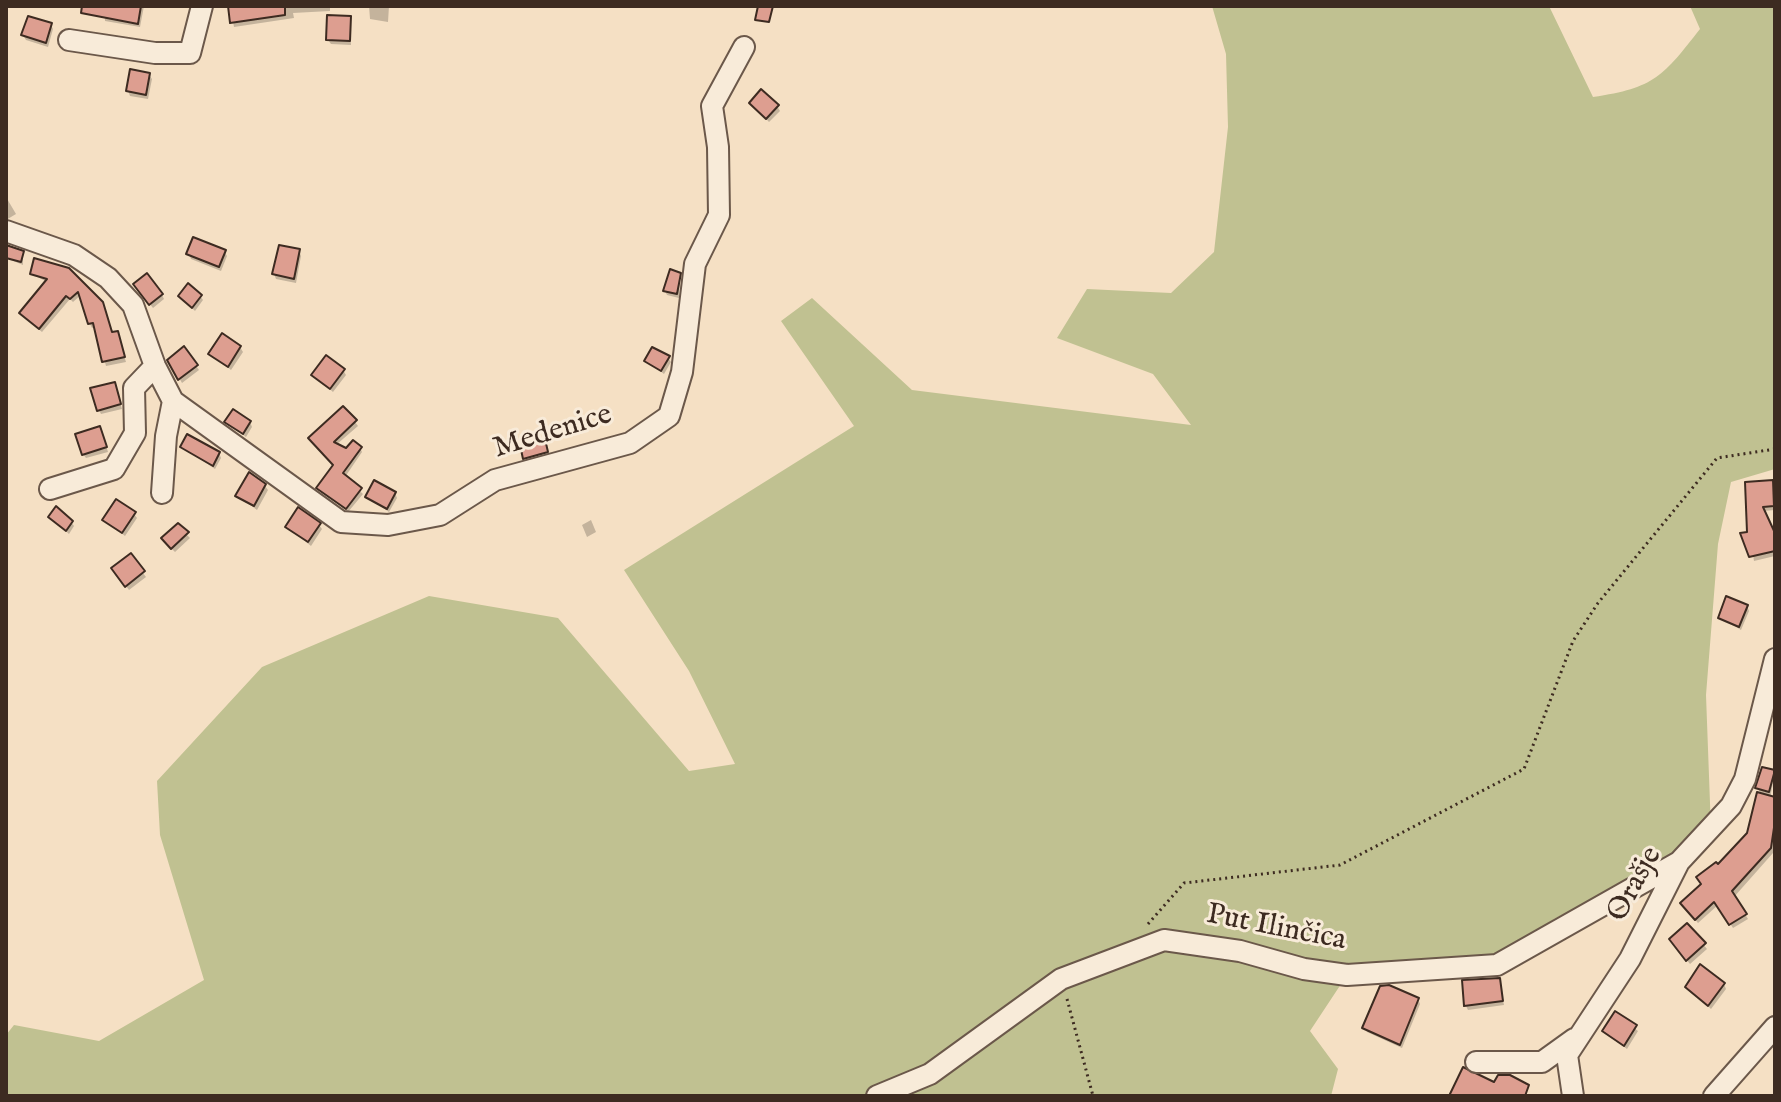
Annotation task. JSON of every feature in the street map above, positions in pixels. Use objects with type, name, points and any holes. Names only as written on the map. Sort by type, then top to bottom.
[{"type":"street","points":[[69,40],[155,53],[190,53],[202,6]]},
{"type":"street","name":"Medenice","points":[[6,231],[74,255],[108,278],[133,305],[155,366],[173,401],[341,522],[388,525],[440,515],[495,480],[630,443],[669,416],[682,372],[695,264],[719,215],[718,147],[712,106],[744,47]]},
{"type":"street","points":[[50,489],[114,469],[135,433],[134,388],[155,366]]},
{"type":"street","points":[[162,493],[166,436],[173,401]]},
{"type":"street","name":"Orašje","points":[[1573,1096],[1567,1055],[1630,959],[1679,862],[1731,806],[1745,779],[1775,659]]},
{"type":"street","name":"Put Ilinčica","points":[[877,1096],[930,1074],[1061,979],[1164,940],[1240,951],[1304,969],[1347,975],[1497,965],[1679,862]]},
{"type":"street","points":[[1714,1096],[1775,1027]]},
{"type":"street","points":[[1476,1062],[1542,1062],[1577,1037]]},
{"type":"path","points":[[1148,925],[1184,883],[1340,865],[1524,769],[1573,641],[1598,603],[1717,458],[1775,449]]},
{"type":"path","points":[[1061,979],[1093,1096]]},
{"type":"green space","points":[[1212,6],[1549,6],[1593,97],[1631,89],[1666,69],[1700,29],[1690,6],[1775,6],[1775,469],[1731,482],[1718,544],[1706,695],[1711,830],[1674,858],[1554,919],[1497,965],[1347,975],[1310,1031],[1338,1069],[1331,1096],[6,1096],[6,1035],[14,1025],[99,1041],[204,980],[160,835],[157,781],[262,667],[429,596],[558,618],[689,771],[735,764],[689,671],[624,570],[854,426],[781,321],[812,298],[912,390],[1191,425],[1153,374],[1057,338],[1087,289],[1171,293],[1214,252],[1228,127],[1226,54]]},
{"type":"building","points":[[82,6],[141,6],[138,24],[81,13]]},
{"type":"building","points":[[228,6],[285,6],[285,15],[230,23]]},
{"type":"building","points":[[758,6],[773,6],[769,22],[755,20]]},
{"type":"building","points":[[327,15],[351,16],[350,41],[326,40]]},
{"type":"building","points":[[28,16],[52,23],[46,43],[21,35]]},
{"type":"building","points":[[130,69],[150,73],[146,95],[126,91]]},
{"type":"building","points":[[761,89],[779,105],[766,119],[749,103]]},
{"type":"building","points":[[193,237],[226,250],[219,267],[186,254]]},
{"type":"building","points":[[6,245],[24,251],[21,262],[6,258]]},
{"type":"building","points":[[279,245],[300,249],[294,279],[272,274]]},
{"type":"building","points":[[34,258],[69,268],[103,302],[112,332],[118,331],[125,357],[102,362],[93,323],[88,324],[78,292],[70,299],[66,296],[39,329],[19,313],[47,279],[30,274]]},
{"type":"building","points":[[670,269],[681,273],[677,294],[663,291]]},
{"type":"building","points":[[147,273],[163,294],[149,305],[133,284]]},
{"type":"building","points":[[188,283],[202,295],[192,308],[178,296]]},
{"type":"building","points":[[222,333],[241,346],[228,367],[208,354]]},
{"type":"building","points":[[184,346],[198,365],[178,380],[167,360]]},
{"type":"building","points":[[652,347],[670,356],[661,371],[644,361]]},
{"type":"building","points":[[326,355],[345,369],[330,389],[311,375]]},
{"type":"building","points":[[115,382],[121,404],[97,411],[90,388]]},
{"type":"building","points":[[343,406],[357,420],[334,442],[346,448],[353,440],[362,447],[343,473],[362,488],[346,509],[316,488],[333,465],[308,438]]},
{"type":"building","points":[[233,409],[251,421],[243,434],[224,422]]},
{"type":"building","points":[[100,426],[107,447],[82,455],[75,434]]},
{"type":"building","points":[[187,434],[220,452],[213,466],[180,447]]},
{"type":"building","points":[[545,439],[548,452],[523,459],[520,445]]},
{"type":"building","points":[[249,472],[266,484],[254,506],[235,496]]},
{"type":"building","points":[[374,480],[396,492],[387,509],[365,497]]},
{"type":"building","points":[[1773,480],[1774,506],[1763,507],[1775,533],[1775,551],[1749,557],[1740,533],[1747,532],[1745,482]]},
{"type":"building","points":[[116,499],[136,512],[122,533],[102,520]]},
{"type":"building","points":[[56,506],[73,521],[66,531],[48,517]]},
{"type":"building","points":[[298,507],[321,523],[308,542],[285,527]]},
{"type":"building","points":[[178,523],[189,532],[171,549],[161,538]]},
{"type":"building","points":[[131,553],[145,571],[125,587],[111,568]]},
{"type":"building","points":[[1726,596],[1748,605],[1739,627],[1718,618]]},
{"type":"building","points":[[1762,767],[1775,770],[1769,792],[1755,788]]},
{"type":"building","points":[[1757,792],[1775,797],[1775,821],[1771,848],[1732,891],[1747,914],[1729,925],[1714,902],[1695,920],[1680,903],[1701,884],[1696,877],[1716,862],[1718,864],[1747,833]]},
{"type":"building","points":[[1687,923],[1706,943],[1686,961],[1669,939]]},
{"type":"building","points":[[1700,964],[1725,983],[1708,1006],[1685,987]]},
{"type":"building","points":[[1500,978],[1503,1001],[1464,1006],[1462,980]]},
{"type":"building","points":[[1389,985],[1419,998],[1400,1045],[1362,1028],[1380,986]]},
{"type":"building","points":[[1615,1011],[1637,1025],[1624,1046],[1602,1031]]},
{"type":"building","points":[[1463,1067],[1494,1082],[1498,1075],[1510,1075],[1529,1085],[1525,1096],[1449,1096]]}]
